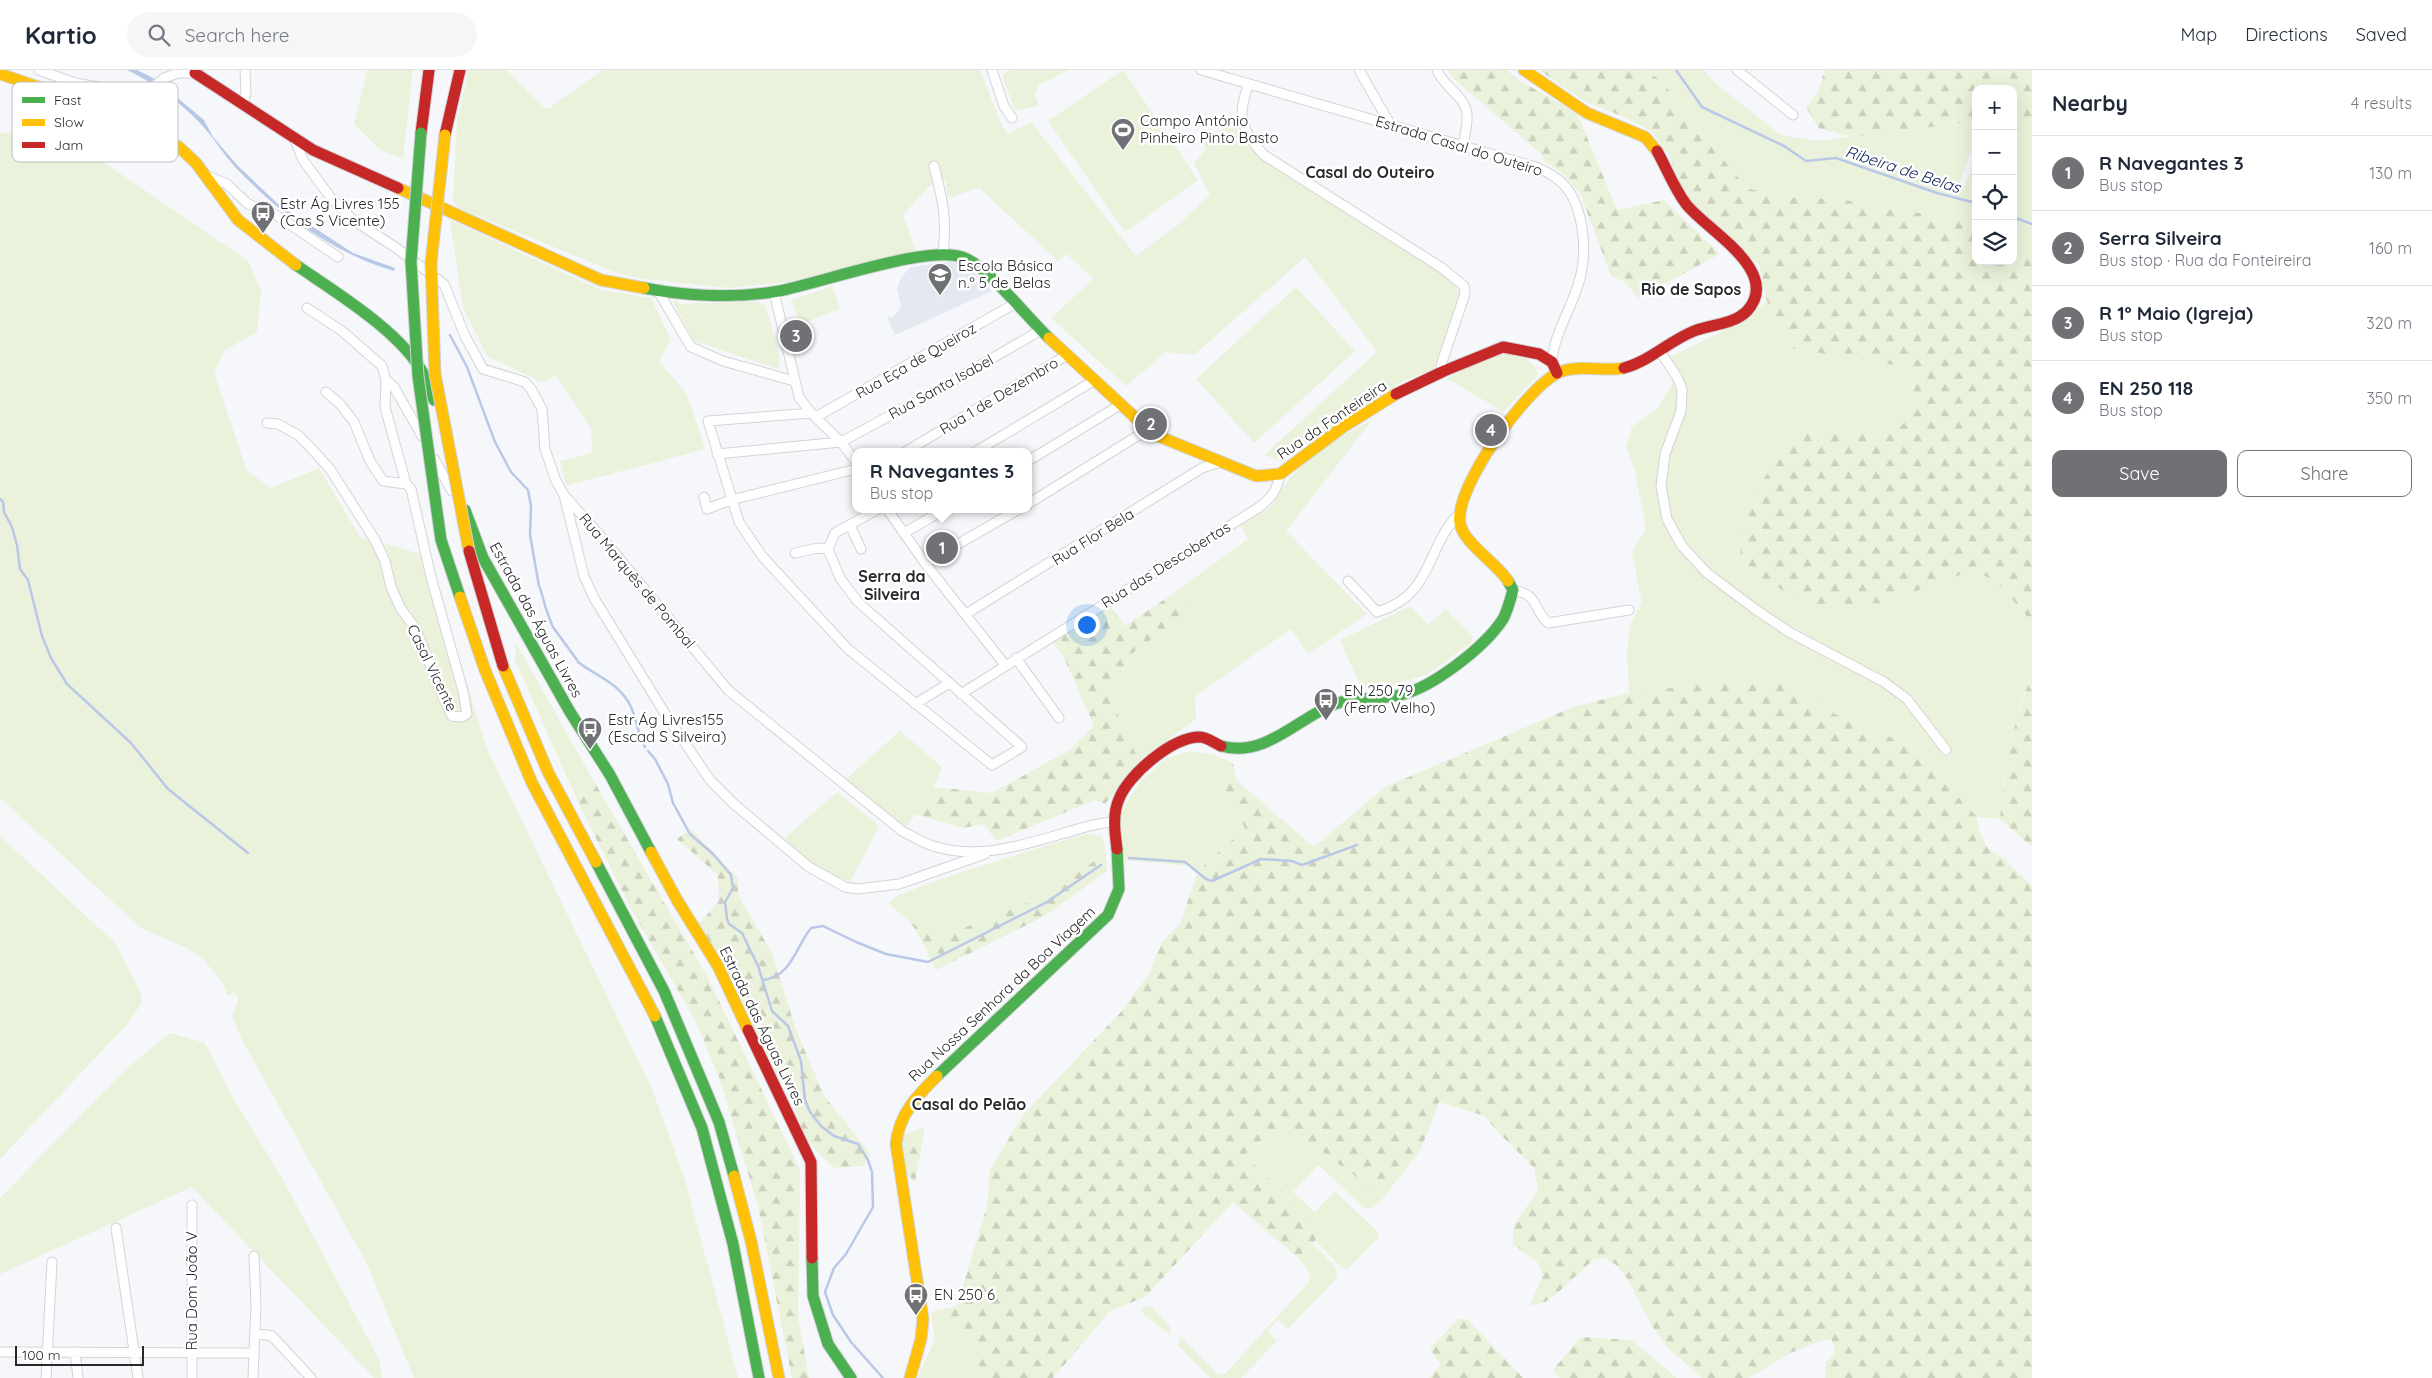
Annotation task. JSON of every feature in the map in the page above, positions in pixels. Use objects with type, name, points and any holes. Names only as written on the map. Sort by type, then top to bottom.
[{"type":"main road","points":[[429,70],[421,134],[411,262],[418,376],[441,540],[485,670],[532,783],[649,1001],[702,1128],[733,1244],[760,1378]]},
{"type":"main road","points":[[460,70],[445,135],[431,263],[435,374],[464,535],[503,666],[548,772],[664,991],[719,1122],[751,1241],[779,1378]]},
{"type":"main road","points":[[1513,590],[1503,571],[1466,537],[1460,514],[1466,490],[1521,404],[1548,378],[1554,367],[1567,370],[1616,370],[1639,362],[1678,338],[1696,330],[1743,314],[1755,298],[1756,282],[1748,264],[1686,205],[1671,182],[1659,152],[1645,137],[1588,113],[1524,70]]},
{"type":"main road","name":"Rua da Fonteireira","points":[[194,72],[320,154],[601,280],[658,291],[698,295],[774,292],[871,268],[944,255],[966,258],[972,261],[1067,355],[1148,430],[1256,476],[1280,474],[1373,408],[1444,370],[1503,347],[1522,349],[1554,367]]},
{"type":"main road","name":"Estrada das Águas Livres","points":[[0,74],[26,82]]},
{"type":"main road","name":"Estrada das Águas Livres","points":[[178,147],[193,159],[238,220],[299,269],[357,308],[389,334],[421,370],[432,389],[445,450],[483,558],[570,712],[610,775],[677,900],[718,966],[811,1162],[813,1296],[828,1344],[851,1378]]},
{"type":"main road","name":"Rua Nossa Senhora da Boa Viagem","points":[[910,1378],[921,1339],[924,1319],[896,1152],[896,1138],[901,1117],[916,1096],[1108,915],[1116,900],[1120,882],[1113,822],[1122,794],[1135,775],[1153,759],[1186,739],[1202,737],[1222,746],[1238,748],[1255,746],[1333,704],[1407,694],[1425,686],[1456,664],[1503,620],[1513,590]]},
{"type":"main road","points":[[828,1344],[845,1378]]},
{"type":"street","points":[[39,70],[72,82]]},
{"type":"street","points":[[243,104],[246,92],[245,70]]},
{"type":"street","points":[[992,70],[1004,106],[1012,118]]},
{"type":"street","name":"Estrada Casal do Outeiro","points":[[1201,70],[1536,167],[1562,183],[1574,198],[1580,222],[1582,246],[1581,274],[1553,348],[1554,367]]},
{"type":"street","points":[[1359,70],[1390,124]]},
{"type":"street","points":[[1437,70],[1439,77],[1463,103],[1467,115],[1463,146]]},
{"type":"street","points":[[1737,70],[1793,115]]},
{"type":"street","points":[[160,82],[164,78],[178,73],[194,72]]},
{"type":"street","points":[[1249,84],[1241,104],[1242,118],[1248,137],[1264,155],[1442,268],[1464,286],[1465,294],[1441,365],[1444,370]]},
{"type":"street","name":"Rua Marquês de Pombal","points":[[294,138],[303,160],[331,198],[353,220],[396,247],[444,284],[465,336],[483,369],[525,382],[537,397],[542,409],[545,449],[556,481],[564,495],[582,511],[640,579],[682,632],[713,667],[728,690],[907,831],[933,846],[966,852],[990,849],[1047,838],[1095,823],[1113,822]]},
{"type":"street","points":[[934,166],[944,200],[946,227],[944,255]]},
{"type":"street","points":[[205,174],[228,184],[248,204],[276,215],[338,257]]},
{"type":"street","points":[[658,291],[691,347],[723,361],[794,381]]},
{"type":"street","points":[[774,292],[799,397],[841,442],[852,457]]},
{"type":"street","name":"Rua Eça de Queiroz","points":[[814,415],[1014,304]]},
{"type":"street","points":[[307,308],[342,331],[382,366],[386,380],[394,387],[404,403],[443,476],[465,510]]},
{"type":"street","name":"Rua Santa Isabel","points":[[841,442],[942,388],[1041,330]]},
{"type":"street","points":[[1659,350],[1677,377],[1682,389],[1681,411],[1665,454],[1662,486],[1667,519],[1682,546],[1706,573],[1755,609],[1789,632],[1884,682],[1907,699],[1946,750]]},
{"type":"street","name":"Rua 1 de Dezembro","points":[[911,448],[1067,355]]},
{"type":"street","name":"Casal Vicente","points":[[267,423],[278,424],[298,435],[330,469],[376,540],[401,609],[416,629],[452,716],[461,717],[467,714],[463,691],[430,577],[411,489],[406,484],[385,407],[386,380]]},
{"type":"street","points":[[981,448],[1094,380]]},
{"type":"street","points":[[326,392],[340,404],[354,422],[370,461],[383,481],[406,484]]},
{"type":"street","points":[[1032,459],[1120,405]]},
{"type":"street","points":[[814,415],[708,421],[736,523],[762,556],[848,649],[992,765],[1022,747],[948,684],[858,602],[840,578],[828,548],[835,534],[871,513]]},
{"type":"street","points":[[1032,502],[1148,430]]},
{"type":"street","points":[[717,454],[841,442]]},
{"type":"street","name":"Rua Flor Bela","points":[[966,614],[1202,468],[1221,462]]},
{"type":"street","points":[[704,496],[707,509],[731,500],[852,470]]},
{"type":"street","name":"Rua das Descobertas","points":[[961,694],[1258,508],[1271,499],[1277,487],[1280,474]]},
{"type":"street","points":[[564,495],[584,576],[664,712],[710,780],[722,793],[801,861],[845,888],[857,889],[899,884],[990,849]]},
{"type":"street","points":[[891,513],[925,563],[1005,665]]},
{"type":"street","points":[[904,534],[938,513]]},
{"type":"street","points":[[925,563],[1012,513]]},
{"type":"street","points":[[1348,581],[1377,612],[1386,609],[1412,592],[1421,582],[1449,525],[1460,514]]},
{"type":"street","points":[[850,525],[861,549]]},
{"type":"street","points":[[795,554],[818,548],[828,548]]},
{"type":"street","points":[[1513,590],[1524,591],[1535,600],[1543,619],[1548,623],[1629,610]]},
{"type":"street","points":[[1016,658],[1059,718]]},
{"type":"street","points":[[914,704],[948,684]]},
{"type":"street","name":"Rua Dom João V","points":[[192,1204],[192,1378]]},
{"type":"street","points":[[116,1228],[138,1378]]},
{"type":"street","points":[[253,1378],[255,1333],[254,1256]]},
{"type":"street","points":[[46,1378],[52,1262]]},
{"type":"street","points":[[255,1333],[272,1336],[311,1378]]},
{"type":"street","points":[[0,1352],[254,1353]]},
{"type":"street","points":[[75,1352],[78,1378]]},
{"type":"shaded area","name":"Escola Básica n.º 5 de Belas","points":[[956,261],[966,265],[992,291],[895,335],[887,317],[893,317],[901,307],[897,288],[902,276],[911,267]]},
{"type":"green space","points":[[367,70],[413,70],[403,159],[380,150],[354,124]]},
{"type":"green space","points":[[469,70],[506,70],[545,108],[549,108],[603,70],[980,70],[1002,126],[1008,134],[1031,122],[1136,256],[1179,224],[1210,195],[1194,163],[1206,149],[1200,138],[1234,124],[1255,153],[1453,281],[1459,295],[1434,369],[1403,381],[1280,460],[1264,455],[1377,352],[1305,257],[1194,355],[1166,352],[1126,386],[1051,318],[1093,279],[1067,254],[1058,261],[979,188],[948,198],[945,180],[929,186],[903,215],[916,252],[786,282],[729,288],[637,278],[617,273],[461,209],[453,201],[457,121]]},
{"type":"green space","points":[[1010,70],[1069,70],[1039,85],[1035,96],[1039,105],[1015,111],[1002,75]]},
{"type":"green space","name":"Campo António Pinheiro Pinto Basto","points":[[1123,70],[1198,180],[1125,232],[1048,121]]},
{"type":"green space","points":[[1447,70],[1507,70],[1517,79],[1577,113],[1617,210],[1664,200],[1720,254],[1638,298],[1625,282],[1611,276],[1580,193],[1562,173],[1545,162],[1540,153],[1453,78]]},
{"type":"green space","points":[[1539,70],[1645,70],[1662,81],[1701,133],[1747,188],[1778,197],[1839,199],[1972,222],[1972,265],[2017,265],[2017,243],[2032,252],[2032,644],[2026,615],[1995,580],[1971,571],[1883,603],[1807,605],[1742,565],[1739,541],[1752,497],[1771,468],[1807,432],[1899,428],[1914,412],[1913,368],[1793,349],[1767,301],[1759,265],[1695,206],[1682,187],[1668,153],[1651,131],[1624,117],[1584,101]]},
{"type":"green space","points":[[1645,70],[1704,70],[1714,82],[1781,135],[1817,141],[1972,122],[1972,147],[1957,191],[1964,187],[1972,169],[1972,222],[1839,199],[1778,197],[1747,188],[1701,133],[1662,81]]},
{"type":"green space","points":[[1825,70],[2032,70],[2032,134],[2017,129],[2017,85],[1972,85],[1972,122],[1852,137],[1819,128],[1806,108],[1818,92]]},
{"type":"green space","points":[[2017,129],[2032,134],[2032,252],[2017,243]]},
{"type":"green space","points":[[0,133],[12,133],[12,162],[103,162],[248,261],[261,291],[257,332],[224,351],[214,373],[247,471],[271,488],[319,468],[360,537],[432,557],[443,605],[487,749],[652,1089],[685,1180],[738,1378],[414,1378],[367,1264],[242,1040],[232,1016],[239,998],[234,992],[228,996],[223,984],[204,960],[185,947],[141,928],[0,798]]},
{"type":"green space","points":[[450,220],[601,290],[651,298],[671,340],[659,361],[687,394],[705,449],[566,486],[560,461],[592,453],[591,428],[556,376],[541,382],[487,356],[463,308]]},
{"type":"green space","points":[[832,286],[840,309],[800,324],[792,300]]},
{"type":"green space","points":[[1296,287],[1355,351],[1254,443],[1196,379]]},
{"type":"green space","points":[[672,300],[681,304],[753,301],[765,305],[780,357],[778,369],[694,341]]},
{"type":"green space","points":[[1767,301],[1793,349],[1913,368],[1914,412],[1899,428],[1807,432],[1883,603],[1971,571],[1995,580],[2026,615],[2032,644],[2032,676],[2021,701],[2004,781],[2000,819],[1977,817],[1909,745],[1828,711],[1786,681],[1764,682],[1744,679],[1629,693],[1627,658],[1629,635],[1631,624],[1642,604],[1632,553],[1646,528],[1634,468],[1626,448],[1632,427],[1657,409],[1672,384],[1670,357],[1742,322]]},
{"type":"green space","points":[[1511,352],[1532,363],[1538,375],[1503,412],[1447,378],[1494,356]]},
{"type":"green space","points":[[1372,420],[1286,531],[1367,614],[1308,654],[1291,629],[1195,696],[1196,719],[1139,761],[1112,701],[1127,656],[1192,609],[1174,593],[1248,539],[1241,526],[1270,508],[1289,479],[1318,449]]},
{"type":"green space","points":[[1174,593],[1192,609],[1127,657],[1112,701],[1139,761],[1105,804],[1095,800],[996,841],[984,824],[963,828],[915,814],[934,787],[992,793],[1071,749],[1094,726],[1063,655],[1051,641],[1111,607],[1125,626]]},
{"type":"green space","points":[[1410,606],[1428,625],[1445,609],[1473,636],[1471,643],[1428,674],[1392,685],[1360,686],[1340,640]]},
{"type":"green space","points":[[516,643],[592,778],[577,800],[515,660]]},
{"type":"green space","points":[[2032,676],[2032,847],[2000,819],[2004,782],[2014,728]]},
{"type":"green space","points":[[1744,679],[1764,682],[1786,681],[1828,711],[1909,745],[1977,817],[1979,831],[1987,847],[2004,859],[2032,886],[2032,1378],[1825,1378],[1826,1362],[1833,1355],[1834,1347],[1832,1340],[1823,1340],[1790,1353],[1749,1378],[1702,1378],[1669,1349],[1652,1326],[1630,1283],[1618,1266],[1604,1258],[1594,1259],[1545,1302],[1529,1306],[1543,1276],[1538,1263],[1513,1244],[1513,1226],[1538,1191],[1534,1168],[1498,1132],[1485,1116],[1439,1102],[1421,1149],[1384,1197],[1282,1123],[1244,1155],[1325,1231],[1298,1258],[1233,1202],[1145,1297],[1110,1311],[1053,1378],[982,1378],[971,1337],[931,1312],[957,1306],[987,1206],[990,1170],[1023,1115],[1120,1013],[1149,974],[1162,942],[1180,924],[1198,871],[1245,828],[1224,791],[1233,763],[1236,780],[1314,847],[1385,787],[1573,707],[1629,693]]},
{"type":"green space","points":[[900,731],[942,767],[934,787],[906,828],[845,780]]},
{"type":"green space","points":[[1190,751],[1214,755],[1233,763],[1224,791],[1245,828],[1198,871],[1191,866],[1125,860],[1121,820],[1123,809],[1140,782],[1167,758]]},
{"type":"green space","points":[[592,778],[708,978],[800,1170],[798,1317],[809,1378],[792,1378],[758,1206],[719,1077],[695,1020],[630,907],[577,800]]},
{"type":"green space","points":[[837,792],[879,826],[850,882],[813,865],[785,838]]},
{"type":"green space","points":[[691,829],[738,878],[738,895],[772,953],[796,1030],[825,1097],[870,1153],[864,1166],[835,1168],[813,1147],[804,1133],[793,1104],[699,924],[719,901],[718,875],[677,839]]},
{"type":"green space","points":[[1084,834],[1102,836],[1106,854],[1029,902],[941,937],[911,923],[889,904],[896,896],[955,874]]},
{"type":"green space","points":[[0,836],[115,943],[139,989],[142,1002],[130,1021],[0,1159]]},
{"type":"green space","points":[[1106,854],[1107,871],[1043,917],[936,970],[911,923],[941,937],[1029,902]]},
{"type":"green space","points":[[170,1033],[205,1043],[230,1093],[282,1178],[380,1361],[382,1378],[374,1378],[192,1187],[0,1274],[0,1198],[125,1070]]},
{"type":"green space","points":[[1282,1123],[1384,1197],[1374,1207],[1366,1209],[1318,1165],[1293,1192],[1315,1212],[1336,1192],[1378,1232],[1378,1238],[1348,1269],[1341,1267],[1316,1241],[1325,1231],[1244,1155]]},
{"type":"green space","points":[[925,1127],[915,1182],[907,1174],[901,1135]]},
{"type":"green space","points":[[1313,1244],[1336,1268],[1337,1278],[1288,1329],[1278,1320],[1267,1331],[1277,1341],[1241,1378],[1210,1378],[1178,1345],[1180,1336],[1218,1374],[1225,1374],[1309,1282],[1310,1273],[1298,1258]]},
{"type":"green space","points":[[1146,1306],[1152,1307],[1170,1326],[1170,1335],[1140,1311]]},
{"type":"green space","points":[[931,1312],[971,1337],[982,1378],[917,1378],[935,1340]]},
{"type":"green space","points":[[1458,1319],[1467,1319],[1523,1378],[1429,1378],[1441,1365],[1430,1349]]},
{"type":"green space","points":[[1581,1337],[1632,1340],[1677,1378],[1560,1378],[1553,1370]]},
{"type":"water","points":[[127,70],[137,70],[159,82],[149,82]]},
{"type":"water","points":[[178,98],[204,120],[213,137],[238,166],[278,204],[353,253],[395,268],[394,271],[350,254],[329,243],[289,216],[236,168],[208,132],[178,103]]},
{"type":"waterway","name":"Ribeira de Belas","points":[[1676,70],[1702,107],[1784,146],[1806,161],[1836,158],[1937,193],[1972,202]]},
{"type":"waterway","name":"Ribeira de Belas","points":[[2017,218],[2032,224]]},
{"type":"waterway","points":[[450,335],[467,367],[495,442],[511,472],[528,490],[531,506],[530,535],[539,586]]},
{"type":"waterway","points":[[0,499],[3,502],[4,512],[12,527],[17,545],[20,569],[28,580],[42,636],[51,658],[67,684],[131,743],[168,789],[248,853]]},
{"type":"waterway","points":[[540,588],[545,605]]},
{"type":"waterway","points":[[545,606],[552,625]]},
{"type":"waterway","points":[[553,627],[577,660]]},
{"type":"waterway","points":[[578,662],[612,684],[624,696],[632,708],[640,737],[645,747]]},
{"type":"waterway","points":[[648,751],[655,759],[668,784],[673,803],[690,834],[713,854],[731,875],[733,888],[725,902],[727,919],[729,924],[742,933],[758,966],[772,1011],[788,1026],[801,1061],[805,1100],[810,1112],[821,1126],[834,1136],[858,1144],[868,1160],[872,1172],[873,1207],[846,1254],[834,1268],[825,1292],[833,1315],[851,1342],[883,1378]]},
{"type":"waterway","points":[[1129,858],[1185,862],[1206,879],[1212,881],[1261,859],[1292,861],[1302,865],[1357,845]]},
{"type":"waterway","points":[[763,980],[772,978],[787,967],[811,928],[823,926],[886,954],[928,962],[1047,902],[1101,865]]},
{"type":"traffic: fast","points":[[421,133],[411,262],[418,376],[441,540],[460,597]]},
{"type":"traffic: fast","points":[[644,288],[708,295],[757,294],[792,288],[901,260],[951,255],[967,259],[987,273],[1049,338]]},
{"type":"traffic: fast","points":[[296,265],[348,300],[400,343],[414,359],[424,375],[434,400]]},
{"type":"traffic: fast","points":[[465,510],[483,558],[570,712],[610,775],[651,852]]},
{"type":"traffic: fast","points":[[1221,746],[1251,747],[1279,736],[1340,702],[1400,695],[1427,684],[1471,654],[1495,630],[1505,616],[1513,590],[1508,581]]},
{"type":"traffic: fast","points":[[937,1076],[1108,915],[1119,889],[1117,849]]},
{"type":"traffic: fast","points":[[596,862],[664,991],[719,1122],[734,1176]]},
{"type":"traffic: fast","points":[[655,1016],[702,1128],[733,1244],[759,1378]]},
{"type":"traffic: fast","points":[[812,1258],[813,1296],[828,1344],[851,1378]]},
{"type":"traffic: slow","points":[[1524,70],[1587,113],[1645,137],[1657,151]]},
{"type":"traffic: slow","points":[[0,74],[24,82]]},
{"type":"traffic: slow","points":[[445,135],[431,263],[435,374],[469,551]]},
{"type":"traffic: slow","points":[[178,146],[196,163],[238,220],[296,265]]},
{"type":"traffic: slow","points":[[398,188],[601,280],[644,288]]},
{"type":"traffic: slow","points":[[1049,338],[1153,434],[1256,476],[1280,474],[1343,427],[1396,394]]},
{"type":"traffic: slow","points":[[1508,581],[1467,538],[1460,523],[1461,507],[1481,463],[1513,416],[1546,381],[1567,370],[1624,368]]},
{"type":"traffic: slow","points":[[460,597],[485,670]]},
{"type":"traffic: slow","points":[[503,666],[548,772],[596,862]]},
{"type":"traffic: slow","points":[[485,670],[532,783],[655,1016]]},
{"type":"traffic: slow","points":[[651,852],[677,900],[718,966],[748,1030]]},
{"type":"traffic: slow","points":[[910,1378],[921,1339],[923,1319],[896,1144],[901,1124],[910,1106],[937,1076]]},
{"type":"traffic: slow","points":[[734,1176],[751,1241],[779,1378]]},
{"type":"traffic: jam","points":[[421,133],[429,70]]},
{"type":"traffic: jam","points":[[445,135],[460,70]]},
{"type":"traffic: jam","points":[[195,73],[313,150],[398,188]]},
{"type":"traffic: jam","points":[[1624,368],[1642,361],[1685,335],[1729,322],[1741,316],[1747,311],[1756,296],[1755,281],[1749,266],[1738,252],[1686,204],[1657,151]]},
{"type":"traffic: jam","points":[[1396,394],[1444,371],[1503,347],[1539,354],[1552,362],[1557,373]]},
{"type":"traffic: jam","points":[[469,551],[503,666]]},
{"type":"traffic: jam","points":[[1117,849],[1115,811],[1124,789],[1141,769],[1164,750],[1189,739],[1203,737],[1221,746]]},
{"type":"traffic: jam","points":[[748,1030],[811,1162],[812,1258]]},
{"type":"place","name":"Campo António Pinheiro Pinto Basto","points":[[1123,151]]},
{"type":"place","name":"Estr Ág Livres 155 (Cas S Vicente)","points":[[263,234]]},
{"type":"place","name":"Escola Básica n.º 5 de Belas","points":[[940,296]]},
{"type":"place","name":"R 1º Maio (Igreja)","points":[[796,336]]},
{"type":"place","name":"Serra Silveira","points":[[1151,424]]},
{"type":"place","name":"EN 250 118","points":[[1491,430]]},
{"type":"place","name":"R Navegantes 3","points":[[942,548]]},
{"type":"place","name":"EN 250 79 (Ferro Velho)","points":[[1326,721]]},
{"type":"place","name":"Estr Ág Livres155 (Escad S Silveira)","points":[[590,750]]},
{"type":"place","name":"EN 250 6","points":[[916,1316]]},
{"type":"district","name":"Casal do Outeiro","points":[[1370,172]]},
{"type":"district","name":"Rio de Sapos","points":[[1691,289]]},
{"type":"district","name":"Serra da Silveira","points":[[892,585]]},
{"type":"district","name":"Casal do Pelão","points":[[969,1104]]}]
